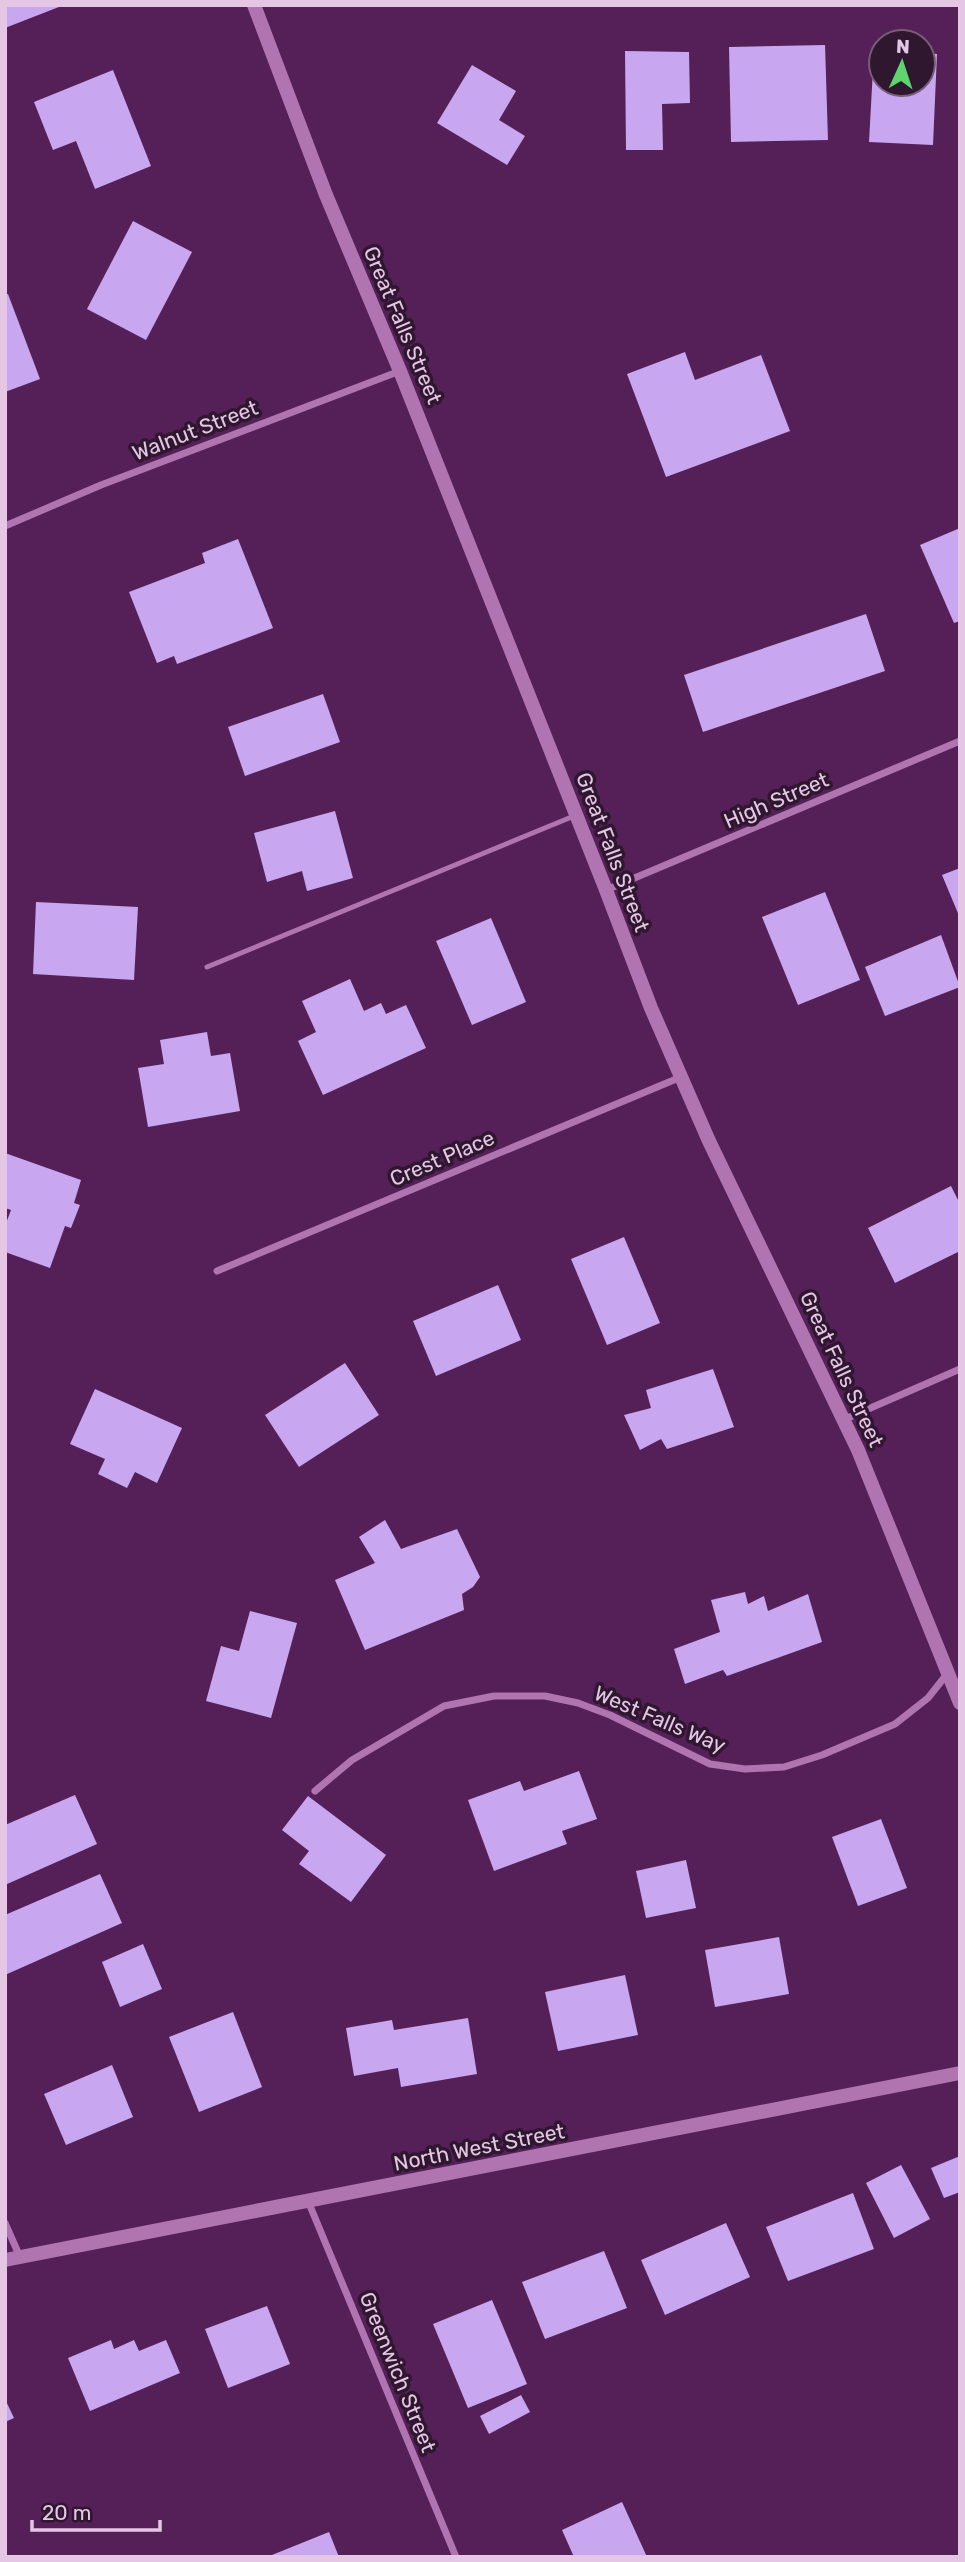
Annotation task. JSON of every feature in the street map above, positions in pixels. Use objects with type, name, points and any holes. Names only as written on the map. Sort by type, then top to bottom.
[{"type":"main road","name":"Great Falls Street","points":[[254,5],[326,195],[400,370],[651,1008],[709,1141],[858,1450],[960,1703]]},
{"type":"main road","name":"North West Street","points":[[13,2259],[960,2073]]},
{"type":"street","name":"Walnut Street","points":[[5,526],[101,485],[400,370]]},
{"type":"street","name":"High Street","points":[[606,890],[960,741]]},
{"type":"street","name":"Crest Place","points":[[217,1271],[681,1077]]},
{"type":"street","points":[[843,1420],[960,1369]]},
{"type":"street","name":"West Falls Way","points":[[315,1791],[352,1760],[444,1706],[494,1696],[545,1696],[578,1703],[610,1715],[710,1764],[745,1769],[784,1767],[822,1755],[895,1724],[928,1698],[948,1674]]},
{"type":"street","name":"Greenwich Street","points":[[308,2201],[456,2557]]},
{"type":"street","points":[[5,2224],[13,2259]]},
{"type":"lane","points":[[207,967],[576,815]]},
{"type":"building","points":[[5,5],[64,5],[5,28]]},
{"type":"building","points":[[825,45],[828,140],[731,142],[729,47]]},
{"type":"building","points":[[625,51],[689,52],[690,103],[662,104],[663,150],[626,150]]},
{"type":"building","points":[[472,65],[516,91],[499,120],[525,136],[507,165],[437,123]]},
{"type":"building","points":[[113,70],[151,166],[95,189],[76,141],[53,150],[34,102]]},
{"type":"building","points":[[871,98],[935,98],[933,145],[869,142]]},
{"type":"building","points":[[133,221],[192,252],[146,340],[87,309]]},
{"type":"building","points":[[8,294],[40,379],[5,392],[5,295]]},
{"type":"building","points":[[685,352],[695,380],[761,355],[790,431],[666,477],[627,374]]},
{"type":"building","points":[[960,528],[960,621],[954,623],[920,545]]},
{"type":"building","points":[[238,539],[273,628],[177,664],[174,656],[157,663],[129,592],[205,563],[202,553]]},
{"type":"building","points":[[866,614],[885,671],[703,732],[684,675]]},
{"type":"building","points":[[323,694],[340,742],[245,776],[228,727]]},
{"type":"building","points":[[335,811],[353,878],[307,891],[302,871],[267,882],[254,833]]},
{"type":"building","points":[[960,868],[960,918],[942,875]]},
{"type":"building","points":[[825,892],[860,980],[798,1005],[762,917]]},
{"type":"building","points":[[36,902],[138,907],[134,980],[33,974]]},
{"type":"building","points":[[491,918],[526,1002],[472,1025],[436,941]]},
{"type":"building","points":[[941,935],[960,987],[885,1016],[865,967]]},
{"type":"building","points":[[350,979],[364,1011],[381,1003],[386,1014],[406,1005],[426,1048],[323,1095],[298,1041],[316,1032],[302,1001]]},
{"type":"building","points":[[207,1032],[211,1056],[230,1053],[240,1111],[148,1127],[138,1068],[164,1064],[160,1040]]},
{"type":"building","points":[[5,1153],[81,1180],[74,1203],[80,1205],[71,1228],[65,1226],[50,1268],[5,1252],[5,1226],[11,1210],[5,1208]]},
{"type":"building","points":[[951,1186],[960,1204],[960,1251],[895,1283],[868,1228]]},
{"type":"building","points":[[624,1237],[660,1323],[607,1345],[571,1259]]},
{"type":"building","points":[[498,1285],[521,1340],[436,1376],[413,1321]]},
{"type":"building","points":[[345,1363],[379,1415],[299,1467],[265,1415]]},
{"type":"building","points":[[713,1369],[734,1427],[667,1449],[661,1439],[640,1450],[624,1415],[651,1408],[646,1390]]},
{"type":"building","points":[[95,1389],[182,1428],[157,1483],[135,1472],[127,1488],[98,1474],[105,1459],[70,1444]]},
{"type":"building","points":[[385,1520],[401,1549],[457,1529],[480,1577],[473,1587],[462,1594],[464,1610],[365,1650],[335,1580],[375,1563],[359,1537]]},
{"type":"building","points":[[745,1592],[748,1604],[764,1596],[768,1611],[808,1594],[822,1642],[727,1676],[723,1670],[685,1684],[674,1649],[720,1632],[711,1600]]},
{"type":"building","points":[[250,1611],[297,1623],[271,1718],[206,1701],[221,1646],[239,1651]]},
{"type":"building","points":[[579,1771],[597,1819],[562,1831],[567,1844],[494,1871],[468,1800],[520,1781],[524,1791]]},
{"type":"building","points":[[75,1795],[97,1844],[5,1885],[5,1825]]},
{"type":"building","points":[[308,1796],[386,1855],[351,1902],[299,1864],[309,1851],[282,1830]]},
{"type":"building","points":[[881,1819],[907,1888],[858,1906],[832,1837]]},
{"type":"building","points":[[686,1860],[696,1908],[646,1918],[636,1871]]},
{"type":"building","points":[[100,1874],[122,1923],[5,1975],[5,1915]]},
{"type":"building","points":[[779,1937],[789,1994],[715,2007],[705,1950]]},
{"type":"building","points":[[143,1944],[162,1989],[120,2007],[102,1962]]},
{"type":"building","points":[[625,1975],[638,2035],[558,2051],[545,1992]]},
{"type":"building","points":[[233,2012],[262,2087],[199,2112],[169,2037]]},
{"type":"building","points":[[468,2018],[477,2074],[401,2087],[398,2068],[354,2076],[346,2028],[392,2020],[394,2030]]},
{"type":"building","points":[[112,2065],[133,2117],[66,2145],[44,2094]]},
{"type":"building","points":[[960,2156],[960,2192],[944,2198],[931,2168]]},
{"type":"building","points":[[901,2165],[930,2219],[894,2238],[866,2183]]},
{"type":"building","points":[[853,2193],[874,2249],[788,2281],[766,2227]]},
{"type":"building","points":[[726,2223],[750,2277],[665,2315],[641,2260]]},
{"type":"building","points":[[604,2251],[627,2308],[545,2339],[522,2282]]},
{"type":"building","points":[[492,2300],[527,2384],[468,2408],[433,2324]]},
{"type":"building","points":[[267,2306],[290,2364],[228,2388],[205,2329]]},
{"type":"building","points":[[111,2340],[114,2349],[134,2340],[139,2351],[166,2340],[180,2373],[90,2411],[68,2358]]},
{"type":"building","points":[[521,2395],[530,2412],[489,2434],[480,2416]]},
{"type":"building","points":[[5,2399],[14,2418],[5,2422]]},
{"type":"building","points":[[622,2502],[647,2557],[574,2557],[562,2530]]},
{"type":"building","points":[[329,2532],[339,2557],[267,2557]]}]
